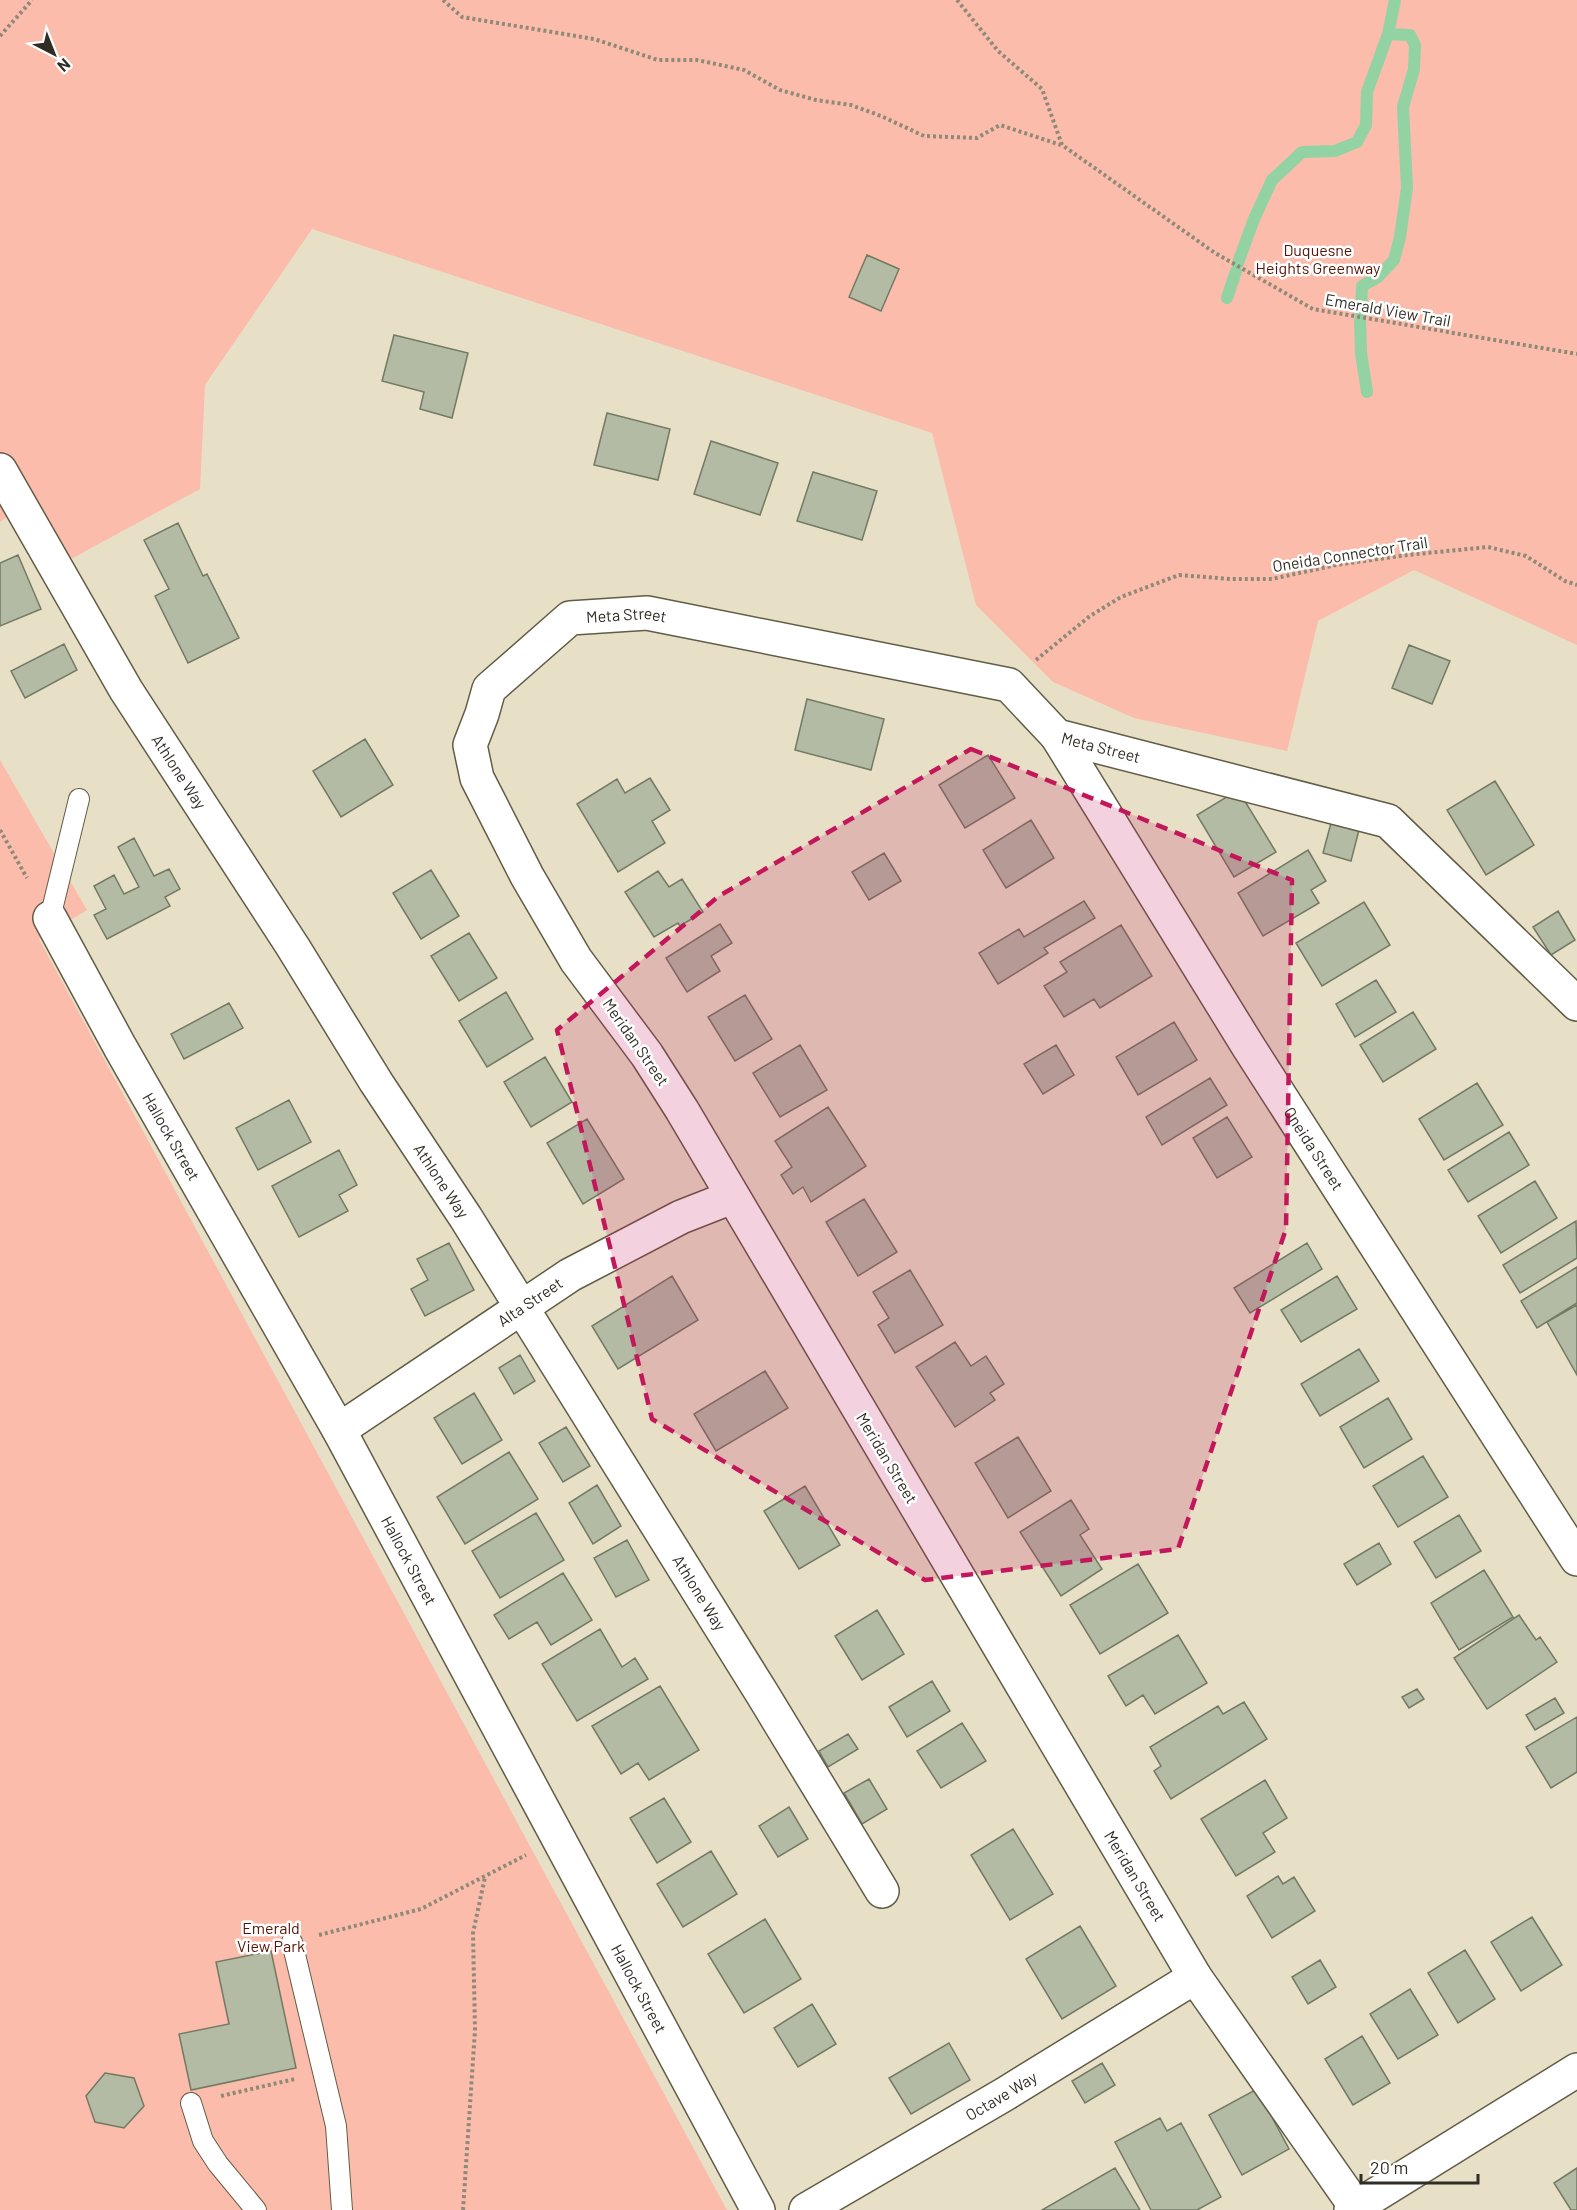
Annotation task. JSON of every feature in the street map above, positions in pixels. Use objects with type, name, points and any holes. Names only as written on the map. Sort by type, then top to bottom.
[{"type":"street","name":"Athlone Way","points":[[0,470],[126,690],[522,1308],[882,1891]]},
{"type":"street","name":"Meta Street","points":[[489,689],[570,618],[647,613],[1009,685],[1057,736],[1388,821],[1577,1004]]},
{"type":"street","name":"Meridan Street","points":[[489,689],[470,745],[477,778],[527,876],[576,960],[647,1055],[1195,1977],[1355,2209]]},
{"type":"street","name":"Oneida Street","points":[[1057,736],[1248,1046],[1577,1559]]},
{"type":"street","name":"Hallock Street","points":[[50,918],[120,1047],[339,1430],[758,2210]]},
{"type":"street","name":"Alta Street","points":[[339,1430],[570,1275],[681,1217],[732,1197]]},
{"type":"street","name":"Octave Way","points":[[806,2210],[1005,2094],[1195,1977]]},
{"type":"street","points":[[1355,2209],[1577,2070]]},
{"type":"lane","points":[[50,918],[79,800]]},
{"type":"lane","points":[[292,1942],[336,2126],[342,2210]]},
{"type":"lane","points":[[191,2103],[203,2141],[218,2164],[256,2210]]},
{"type":"path","points":[[0,36],[32,0]]},
{"type":"path","name":"Emerald View Trail","points":[[443,0],[462,17],[594,39],[658,60],[697,60],[744,70],[780,90],[816,100],[851,105],[924,136],[977,138],[1000,124],[1062,145],[1215,253],[1313,309],[1577,354]]},
{"type":"path","points":[[957,0],[998,51],[1042,89],[1062,145]]},
{"type":"path","name":"Oneida Connector Trail","points":[[1009,685],[1090,616],[1121,597],[1179,575],[1272,579],[1359,562],[1488,547],[1526,556],[1565,582],[1577,585]]},
{"type":"path","points":[[0,830],[50,918]]},
{"type":"path","points":[[292,1942],[421,1910],[558,1837]]},
{"type":"path","points":[[463,2210],[475,2030],[473,1933],[485,1877]]},
{"type":"path","points":[[191,2103],[323,2072]]},
{"type":"highlighted area","points":[[971,749],[1292,880],[1286,1229],[1178,1549],[925,1580],[652,1419],[557,1030],[719,896]]},
{"type":"green space","name":"Duquesne Heights Greenway","points":[[0,0],[1577,0],[1577,645],[1414,570],[1318,621],[1287,751],[1134,718],[1053,682],[976,605],[932,433],[312,229],[205,385],[200,489],[71,559],[35,496],[0,522]]},
{"type":"green space","name":"Emerald View Park","points":[[0,760],[87,910],[39,939],[727,2210],[0,2210]]},
{"type":"building","points":[[867,255],[899,269],[881,311],[849,297]]},
{"type":"building","points":[[394,335],[468,353],[452,418],[420,409],[424,392],[382,381]]},
{"type":"building","points":[[607,413],[670,429],[658,480],[594,465]]},
{"type":"building","points":[[711,441],[778,463],[760,515],[694,494]]},
{"type":"building","points":[[813,472],[877,491],[862,540],[797,521]]},
{"type":"building","points":[[178,523],[203,576],[207,574],[239,638],[188,663],[155,596],[169,589],[144,540]]},
{"type":"building","points":[[18,555],[41,609],[0,626],[0,563]]},
{"type":"building","points":[[64,644],[77,670],[25,698],[11,671]]},
{"type":"building","points":[[1409,645],[1450,661],[1432,704],[1392,688]]},
{"type":"building","points":[[807,699],[884,719],[871,770],[795,750]]},
{"type":"building","points":[[365,739],[393,785],[341,817],[313,771]]},
{"type":"building","points":[[988,755],[1015,798],[965,828],[939,785]]},
{"type":"building","points":[[650,778],[670,810],[652,821],[665,843],[618,872],[577,804],[617,779],[625,793]]},
{"type":"building","points":[[1495,781],[1534,845],[1486,875],[1447,810]]},
{"type":"building","points":[[1238,790],[1276,852],[1234,877],[1197,815]]},
{"type":"building","points":[[1031,820],[1054,858],[1006,888],[983,850]]},
{"type":"building","points":[[1331,823],[1359,830],[1351,861],[1323,853]]},
{"type":"building","points":[[134,838],[154,876],[169,869],[180,889],[165,897],[170,906],[107,939],[94,915],[106,909],[94,886],[114,875],[124,894],[139,887],[118,847]]},
{"type":"building","points":[[1308,850],[1326,881],[1311,890],[1319,903],[1263,936],[1238,893]]},
{"type":"building","points":[[884,853],[901,881],[869,900],[852,872]]},
{"type":"building","points":[[431,870],[459,916],[421,939],[393,893]]},
{"type":"building","points":[[658,871],[669,887],[682,879],[703,912],[680,926],[678,923],[654,937],[625,892]]},
{"type":"building","points":[[1084,901],[1095,918],[1044,948],[1048,953],[998,984],[979,953],[1019,929],[1024,937]]},
{"type":"building","points":[[1364,902],[1390,945],[1322,986],[1296,943]]},
{"type":"building","points":[[1558,911],[1575,940],[1551,955],[1533,927]]},
{"type":"building","points":[[720,924],[732,943],[711,956],[720,971],[687,992],[666,958]]},
{"type":"building","points":[[1121,925],[1152,976],[1100,1008],[1094,999],[1064,1017],[1044,986],[1067,972],[1060,962]]},
{"type":"building","points":[[469,933],[497,978],[459,1001],[431,956]]},
{"type":"building","points":[[1376,980],[1396,1012],[1355,1037],[1336,1004]]},
{"type":"building","points":[[506,992],[533,1039],[487,1067],[459,1021]]},
{"type":"building","points":[[745,995],[772,1039],[735,1061],[708,1017]]},
{"type":"building","points":[[229,1003],[243,1028],[184,1059],[171,1034]]},
{"type":"building","points":[[1413,1012],[1436,1049],[1383,1082],[1360,1045]]},
{"type":"building","points":[[1174,1022],[1197,1060],[1138,1095],[1116,1057]]},
{"type":"building","points":[[800,1045],[827,1090],[780,1117],[753,1073]]},
{"type":"building","points":[[1056,1045],[1074,1075],[1043,1094],[1024,1064]]},
{"type":"building","points":[[545,1057],[572,1102],[531,1127],[504,1082]]},
{"type":"building","points":[[1210,1078],[1227,1105],[1162,1145],[1146,1117]]},
{"type":"building","points":[[1477,1083],[1503,1125],[1444,1160],[1419,1119]]},
{"type":"building","points":[[289,1100],[311,1142],[258,1170],[236,1128]]},
{"type":"building","points":[[828,1107],[866,1166],[811,1202],[803,1187],[793,1194],[781,1175],[792,1167],[775,1141]]},
{"type":"building","points":[[1227,1117],[1252,1157],[1217,1178],[1193,1138]]},
{"type":"building","points":[[587,1119],[624,1179],[583,1204],[547,1143]]},
{"type":"building","points":[[1509,1132],[1529,1165],[1468,1202],[1448,1170]]},
{"type":"building","points":[[339,1150],[357,1185],[339,1195],[348,1211],[299,1237],[272,1186]]},
{"type":"building","points":[[1535,1181],[1557,1218],[1501,1253],[1478,1216]]},
{"type":"building","points":[[864,1199],[897,1252],[858,1276],[826,1222]]},
{"type":"building","points":[[1576,1221],[1577,1258],[1520,1293],[1503,1265]]},
{"type":"building","points":[[449,1243],[474,1290],[425,1316],[411,1289],[428,1280],[417,1259]]},
{"type":"building","points":[[1307,1243],[1322,1269],[1250,1313],[1234,1288]]},
{"type":"building","points":[[1577,1267],[1577,1303],[1537,1328],[1521,1301]]},
{"type":"building","points":[[910,1270],[943,1325],[895,1353],[878,1325],[889,1318],[873,1292]]},
{"type":"building","points":[[672,1276],[698,1320],[618,1369],[592,1326]]},
{"type":"building","points":[[1337,1276],[1357,1309],[1301,1342],[1281,1310]]},
{"type":"building","points":[[1577,1305],[1577,1375],[1547,1322]]},
{"type":"building","points":[[955,1342],[971,1366],[986,1356],[1004,1384],[990,1393],[995,1400],[955,1427],[916,1367]]},
{"type":"building","points":[[1359,1349],[1379,1381],[1320,1416],[1301,1384]]},
{"type":"building","points":[[520,1355],[535,1381],[514,1394],[499,1368]]},
{"type":"building","points":[[765,1371],[788,1408],[716,1451],[694,1414]]},
{"type":"building","points":[[474,1393],[502,1440],[462,1464],[434,1418]]},
{"type":"building","points":[[1388,1398],[1412,1439],[1364,1468],[1340,1427]]},
{"type":"building","points":[[566,1427],[590,1466],[563,1482],[539,1443]]},
{"type":"building","points":[[1018,1437],[1051,1491],[1008,1518],[975,1463]]},
{"type":"building","points":[[509,1452],[538,1499],[465,1544],[437,1497]]},
{"type":"building","points":[[1423,1456],[1448,1497],[1398,1527],[1373,1486]]},
{"type":"building","points":[[597,1485],[621,1526],[593,1544],[569,1503]]},
{"type":"building","points":[[805,1486],[840,1545],[799,1569],[764,1511]]},
{"type":"building","points":[[1071,1500],[1089,1529],[1080,1535],[1102,1569],[1061,1596],[1020,1532]]},
{"type":"building","points":[[536,1513],[564,1560],[500,1598],[472,1551]]},
{"type":"building","points":[[1459,1515],[1481,1551],[1436,1578],[1414,1542]]},
{"type":"building","points":[[627,1540],[649,1580],[616,1597],[594,1558]]},
{"type":"building","points":[[1379,1543],[1391,1564],[1357,1585],[1344,1564]]},
{"type":"building","points":[[1138,1564],[1168,1613],[1100,1654],[1070,1605]]},
{"type":"building","points":[[1484,1570],[1513,1617],[1459,1650],[1431,1603]]},
{"type":"building","points":[[563,1573],[592,1620],[551,1645],[537,1622],[509,1639],[494,1615]]},
{"type":"building","points":[[877,1610],[904,1654],[862,1680],[835,1636]]},
{"type":"building","points":[[1519,1615],[1536,1640],[1540,1637],[1557,1662],[1487,1709],[1454,1658]]},
{"type":"building","points":[[600,1629],[622,1667],[635,1658],[648,1679],[577,1721],[542,1664]]},
{"type":"building","points":[[1178,1635],[1207,1683],[1155,1714],[1143,1695],[1126,1706],[1108,1676]]},
{"type":"building","points":[[932,1681],[950,1711],[907,1737],[889,1707]]},
{"type":"building","points":[[660,1686],[699,1750],[649,1780],[638,1763],[621,1774],[592,1726]]},
{"type":"building","points":[[1417,1689],[1424,1699],[1409,1708],[1402,1697]]},
{"type":"building","points":[[1555,1698],[1564,1713],[1535,1730],[1526,1715]]},
{"type":"building","points":[[1244,1702],[1267,1739],[1171,1799],[1154,1771],[1161,1766],[1150,1747],[1218,1706],[1223,1714]]},
{"type":"building","points":[[1577,1717],[1577,1772],[1551,1788],[1526,1747]]},
{"type":"building","points":[[962,1723],[986,1761],[941,1788],[917,1751]]},
{"type":"building","points":[[848,1734],[858,1749],[828,1767],[819,1751]]},
{"type":"building","points":[[869,1779],[887,1809],[862,1824],[844,1793]]},
{"type":"building","points":[[1265,1780],[1287,1818],[1263,1833],[1275,1852],[1236,1876],[1201,1819]]},
{"type":"building","points":[[664,1798],[691,1842],[657,1863],[630,1818]]},
{"type":"building","points":[[789,1807],[808,1839],[778,1857],[759,1826]]},
{"type":"building","points":[[1013,1829],[1053,1894],[1010,1920],[971,1855]]},
{"type":"building","points":[[711,1851],[737,1894],[683,1927],[657,1884]]},
{"type":"building","points":[[1278,1876],[1283,1884],[1294,1877],[1315,1911],[1272,1938],[1247,1896]]},
{"type":"building","points":[[1532,1917],[1562,1965],[1521,1991],[1491,1942]]},
{"type":"building","points":[[765,1919],[801,1979],[744,2013],[708,1954]]},
{"type":"building","points":[[1080,1926],[1116,1986],[1062,2019],[1026,1959]]},
{"type":"building","points":[[1465,1950],[1495,1999],[1458,2023],[1428,1973]]},
{"type":"building","points":[[271,1951],[296,2068],[191,2090],[179,2034],[229,2024],[216,1962]]},
{"type":"building","points":[[1320,1960],[1336,1987],[1308,2004],[1292,1977]]},
{"type":"building","points":[[1410,1989],[1438,2035],[1398,2059],[1370,2014]]},
{"type":"building","points":[[812,2004],[836,2044],[798,2067],[774,2028]]},
{"type":"building","points":[[1362,2036],[1390,2083],[1353,2105],[1325,2059]]},
{"type":"building","points":[[949,2043],[970,2080],[911,2114],[889,2078]]},
{"type":"building","points":[[1102,2063],[1115,2085],[1085,2103],[1072,2081]]},
{"type":"building","points":[[105,2073],[134,2078],[144,2106],[124,2128],[95,2122],[86,2096]]},
{"type":"building","points":[[1257,2089],[1289,2149],[1242,2175],[1209,2115]]},
{"type":"building","points":[[1160,2118],[1167,2131],[1181,2123],[1221,2197],[1197,2210],[1151,2210],[1115,2142]]},
{"type":"building","points":[[1115,2168],[1140,2210],[1042,2210]]},
{"type":"building","points":[[1577,2168],[1577,2210],[1571,2210],[1554,2183]]},
{"type":"waterway","points":[[1238,263],[1254,219],[1272,180],[1302,152],[1335,151],[1357,142],[1366,125],[1367,92],[1388,34],[1395,0]]},
{"type":"waterway","points":[[1361,313],[1362,286],[1378,277],[1394,260],[1400,237],[1407,188],[1403,107],[1414,69],[1415,45],[1410,35],[1388,34]]},
{"type":"waterway","points":[[1227,298],[1236,271]]},
{"type":"waterway","points":[[1360,320],[1361,353],[1367,392]]}]
